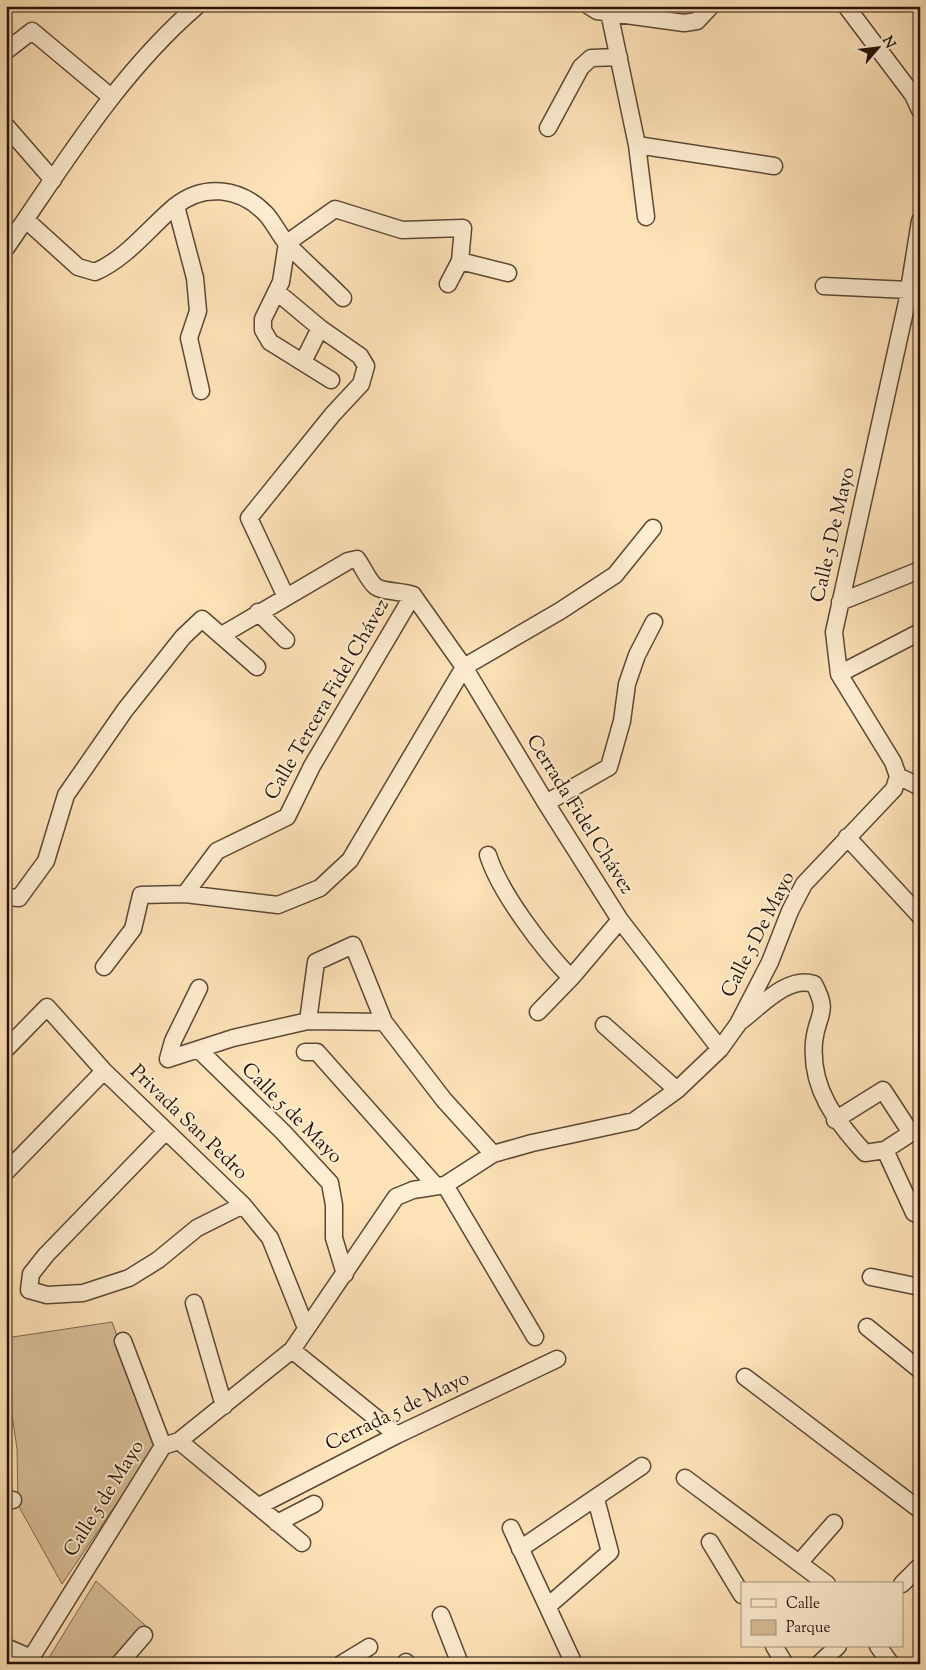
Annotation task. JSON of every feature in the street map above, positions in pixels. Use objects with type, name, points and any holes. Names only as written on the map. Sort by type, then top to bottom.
[{"type":"street","points":[[6,248],[111,98],[168,31],[197,6]]},
{"type":"street","points":[[589,6],[597,11],[684,24],[697,21],[707,13],[711,6]]},
{"type":"street","points":[[846,6],[913,95],[920,110]]},
{"type":"street","points":[[609,12],[637,145],[646,217]]},
{"type":"street","points":[[6,51],[32,31],[111,98]]},
{"type":"street","points":[[548,128],[581,67],[591,58],[618,57]]},
{"type":"street","points":[[6,126],[53,180]]},
{"type":"street","points":[[637,145],[774,166]]},
{"type":"street","points":[[26,220],[78,267],[95,272],[113,264],[176,206],[196,194],[225,191],[244,196],[266,214],[287,243],[343,298]]},
{"type":"street","points":[[176,206],[195,278],[198,311],[189,338],[201,391]]},
{"type":"street","points":[[331,380],[270,342],[263,330],[263,319],[281,282],[287,243],[336,209],[402,230],[464,228],[460,261],[448,284]]},
{"type":"street","name":"Calle 5 De Mayo","points":[[493,1154],[532,1143],[634,1121],[677,1090],[720,1049],[738,1024],[770,962],[790,911],[804,884],[894,789],[898,776],[893,762],[839,674],[834,632],[912,298],[920,221]]},
{"type":"street","points":[[460,261],[508,273]]},
{"type":"street","points":[[824,286],[912,298]]},
{"type":"street","points":[[277,292],[320,328],[360,356],[366,366],[361,384],[333,414],[249,518],[286,597]]},
{"type":"street","points":[[303,362],[320,328]]},
{"type":"street","points":[[104,967],[133,929],[141,895],[185,894],[278,905],[320,888],[350,860],[464,667],[560,611],[615,574],[653,528]]},
{"type":"street","points":[[222,635],[258,612],[348,561],[357,560],[375,586],[413,595]]},
{"type":"street","points":[[840,602],[920,570]]},
{"type":"street","name":"Cerrada Fidel Chávez","points":[[413,595],[464,667],[546,803],[620,920],[720,1049]]},
{"type":"street","name":"Calle Tercera Fidel Chávez","points":[[185,894],[217,851],[287,817],[312,766],[413,595]]},
{"type":"street","points":[[258,612],[286,640]]},
{"type":"street","points":[[6,898],[20,898],[30,886],[46,860],[66,795],[125,710],[183,637],[202,619],[257,667]]},
{"type":"street","points":[[546,803],[609,767],[622,721],[627,684],[637,655],[654,622]]},
{"type":"street","points":[[839,674],[920,632]]},
{"type":"street","points":[[898,776],[920,787]]},
{"type":"street","points":[[847,838],[920,916]]},
{"type":"street","points":[[488,855],[492,870],[524,919],[557,963],[571,978]]},
{"type":"street","points":[[538,1012],[571,978],[620,920]]},
{"type":"street","points":[[308,1021],[316,962],[353,945],[384,1022],[444,1100],[493,1154]]},
{"type":"street","points":[[738,1024],[793,982],[804,980],[814,984],[823,1000],[821,1017],[814,1041],[815,1066],[821,1091],[835,1120],[865,1153],[885,1150],[911,1133],[883,1090],[835,1120]]},
{"type":"street","name":"Privada San Pedro","points":[[199,988],[173,1041],[168,1059],[199,1050]]},
{"type":"street","name":"Privada San Pedro","points":[[6,1049],[47,1007],[104,1071],[243,1205],[270,1238],[306,1328]]},
{"type":"street","points":[[199,1050],[233,1038],[308,1021],[384,1022]]},
{"type":"street","points":[[604,1025],[677,1090]]},
{"type":"street","name":"Calle 5 de Mayo","points":[[199,1050],[283,1132],[330,1183],[334,1205],[334,1238],[345,1274]]},
{"type":"street","points":[[305,1052],[317,1052],[441,1185],[534,1337]]},
{"type":"street","points":[[6,1172],[104,1071]]},
{"type":"street","points":[[166,1131],[46,1255],[31,1274],[29,1290],[47,1295],[83,1293],[128,1278],[158,1260],[197,1228],[243,1205]]},
{"type":"street","points":[[885,1150],[914,1214],[920,1215]]},
{"type":"street","name":"Calle 5 de Mayo","points":[[31,1662],[163,1446],[179,1441],[292,1350],[396,1197],[413,1190],[441,1185],[493,1154]]},
{"type":"street","points":[[871,1277],[920,1287]]},
{"type":"street","points":[[194,1303],[224,1406]]},
{"type":"street","points":[[867,1327],[920,1370]]},
{"type":"street","points":[[123,1341],[163,1446]]},
{"type":"street","points":[[292,1350],[397,1436]]},
{"type":"street","name":"Cerrada 5 de Mayo","points":[[259,1506],[557,1358]]},
{"type":"street","points":[[745,1378],[920,1510]]},
{"type":"street","points":[[179,1441],[302,1543]]},
{"type":"street","points":[[520,1549],[642,1466]]},
{"type":"street","points":[[685,1478],[825,1582]]},
{"type":"street","points":[[548,1606],[610,1552],[596,1499]]},
{"type":"street","points":[[277,1523],[314,1504]]},
{"type":"street","points":[[800,1562],[834,1523]]},
{"type":"street","points":[[510,1528],[574,1664]]},
{"type":"street","points":[[710,1542],[741,1593]]},
{"type":"street","points":[[904,1582],[920,1566]]},
{"type":"street","points":[[441,1615],[460,1664]]},
{"type":"street","points":[[119,1664],[144,1635]]},
{"type":"street","points":[[6,1647],[31,1662]]},
{"type":"street","points":[[341,1664],[369,1647]]},
{"type":"street","points":[[775,1648],[784,1664]]},
{"type":"street","points":[[819,1664],[836,1648]]},
{"type":"street","points":[[879,1648],[891,1664]]},
{"type":"green space","points":[[112,1322],[157,1444],[62,1584],[18,1505],[17,1449],[6,1373],[6,1338]]},
{"type":"green space","points":[[96,1581],[146,1626],[116,1664],[45,1664]]}]
